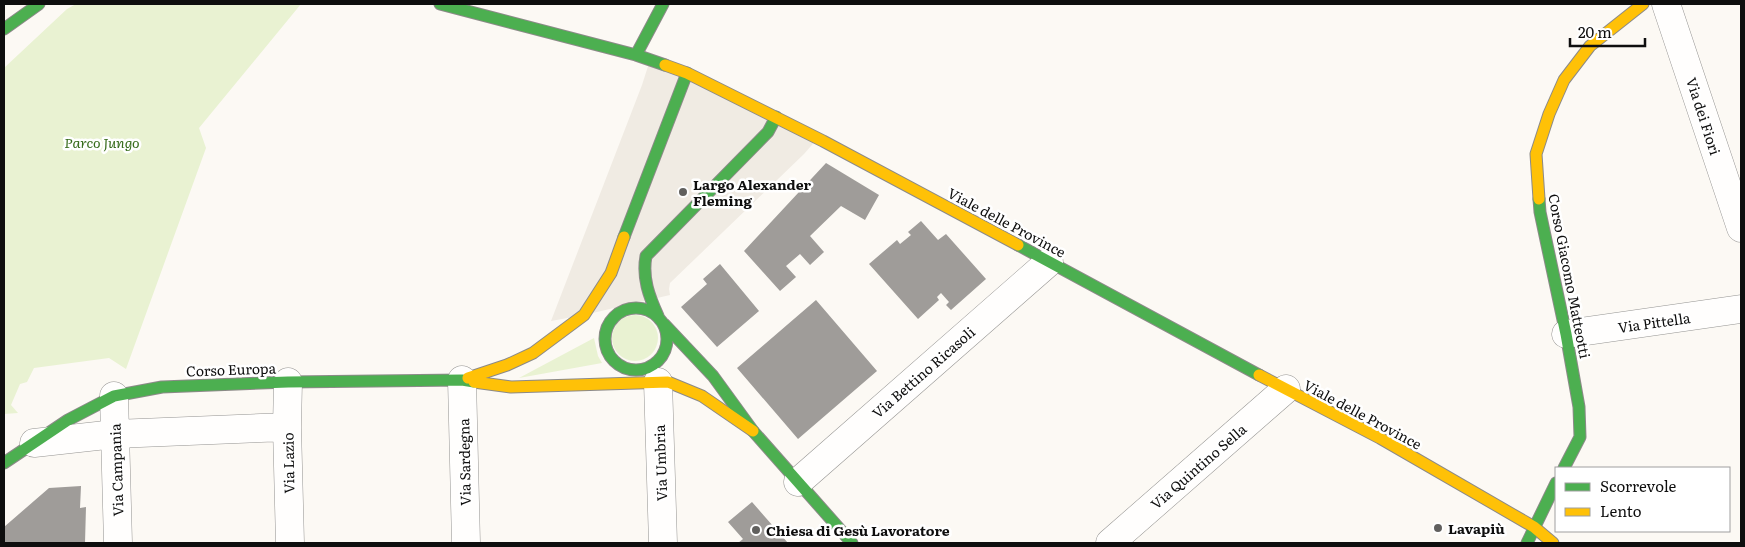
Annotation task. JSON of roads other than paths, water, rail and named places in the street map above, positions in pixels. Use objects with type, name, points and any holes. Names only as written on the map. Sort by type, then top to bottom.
[{"type":"street","points":[[4,25],[23,4]]},
{"type":"street","points":[[4,29],[39,4]]},
{"type":"street","name":"Viale delle Province","points":[[440,4],[636,55],[687,73],[776,117],[1380,438],[1534,527],[1553,543]]},
{"type":"street","points":[[636,55],[663,4]]},
{"type":"street","name":"Corso Giacomo Matteotti","points":[[1565,467],[1580,437],[1579,407],[1566,334],[1540,212],[1536,154],[1549,114],[1564,80],[1590,46],[1643,4]]},
{"type":"street","name":"Via dei Fiori","points":[[1666,4],[1741,228]]},
{"type":"street","points":[[462,380],[507,365],[533,353],[584,315],[611,274],[687,73]]},
{"type":"street","points":[[579,385],[632,370],[651,367],[659,361],[668,344],[668,334],[644,283],[643,268],[646,256],[768,132],[776,117]]},
{"type":"street","name":"Via Bettino Ricasoli","points":[[798,482],[1049,262]]},
{"type":"street","points":[[609,323],[608,304],[611,274]]},
{"type":"street","points":[[658,382],[623,368],[616,363],[606,349],[604,340],[609,323],[614,316],[632,308],[641,308],[650,310],[661,320],[713,376],[753,431],[852,543]]},
{"type":"street","name":"Via Pittella","points":[[1566,334],[1741,309]]},
{"type":"street","points":[[462,380],[512,386],[668,382],[684,386],[707,398],[753,431]]},
{"type":"street","name":"Corso Europa","points":[[4,463],[68,420],[114,396],[162,387],[288,382],[462,380]]},
{"type":"street","name":"Via Sardegna","points":[[462,380],[466,543]]},
{"type":"street","name":"Via Lazio","points":[[288,382],[287,427],[290,543]]},
{"type":"street","name":"Via Umbria","points":[[658,382],[663,543]]},
{"type":"street","name":"Via Quintino Sella","points":[[1110,543],[1286,389]]},
{"type":"street","name":"Via Campania","points":[[114,396],[118,543]]},
{"type":"street","points":[[26,449],[115,434],[287,427]]},
{"type":"street","name":"Corso Europa","points":[[4,469],[26,449]]},
{"type":"street","points":[[1527,543],[1555,485]]},
{"type":"street","points":[[1518,543],[1534,527]]},
{"type":"place","name":"Largo Alexander Fleming","points":[[683,192]]},
{"type":"place","name":"Lavapiù","points":[[1438,528]]},
{"type":"place","name":"Chiesa di Gesù Lavoratore","points":[[756,530]]},
{"type":"park label","name":"Parco Jungo","points":[[102,142]]}]
